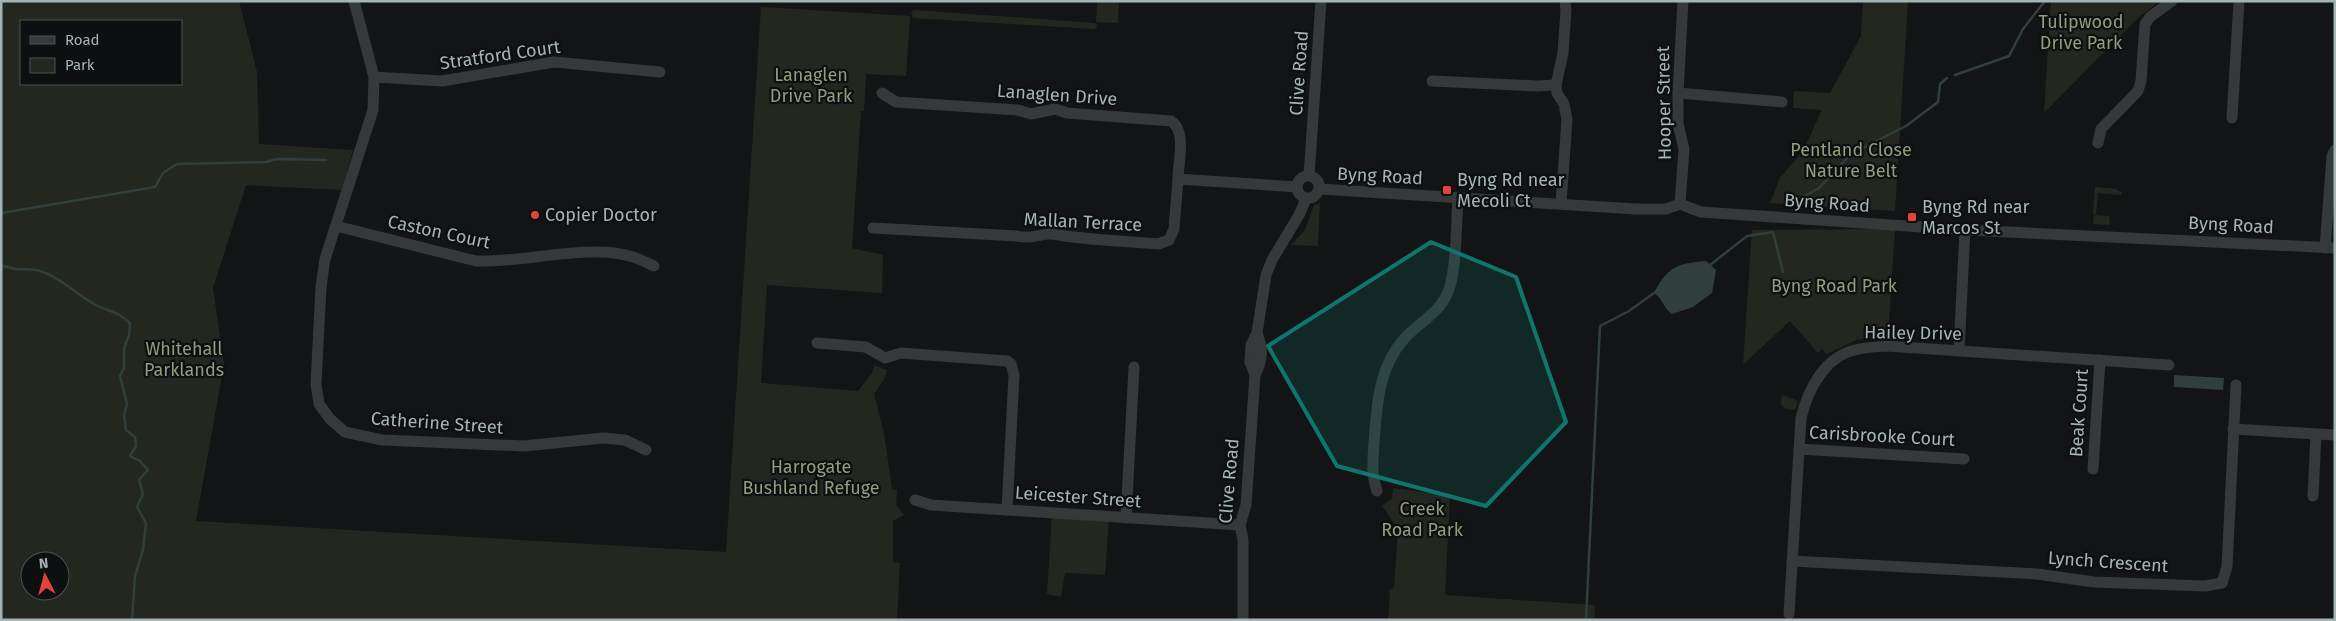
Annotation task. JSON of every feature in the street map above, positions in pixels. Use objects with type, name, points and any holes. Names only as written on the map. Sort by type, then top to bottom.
[{"type":"street","name":"Catherine Street","points":[[354,1],[374,77],[373,110],[325,259],[321,287],[316,384],[319,404],[330,419],[345,432],[382,440],[524,446],[603,438],[625,440],[646,450]]},
{"type":"street","name":"Clive Road","points":[[1309,176],[1321,1]]},
{"type":"street","points":[[1561,203],[1567,120],[1564,104],[1557,93],[1556,85],[1563,53],[1565,1]]},
{"type":"street","name":"Hooper Street","points":[[1680,204],[1684,149],[1678,124],[1678,93],[1683,1]]},
{"type":"street","points":[[2098,143],[2101,129],[2138,91],[2141,81],[2145,24],[2150,17],[2172,1]]},
{"type":"street","points":[[2232,118],[2239,1]]},
{"type":"street","name":"Stratford Court","points":[[374,77],[442,81],[554,62],[660,72]]},
{"type":"street","points":[[1432,81],[1537,86],[1556,85]]},
{"type":"street","name":"Lanaglen Drive","points":[[882,92],[896,102],[1018,110],[1031,114],[1055,109],[1067,113],[1171,121],[1176,124],[1180,134],[1178,179]]},
{"type":"street","points":[[1678,93],[1782,102]]},
{"type":"street","points":[[2330,248],[2332,156],[2335,150]]},
{"type":"street","points":[[1309,176],[1316,179],[1320,189],[1317,196],[1306,199],[1298,193],[1297,187],[1302,178],[1309,176]]},
{"type":"street","points":[[1178,179],[1297,187]]},
{"type":"street","name":"Mallan Terrace","points":[[873,228],[1008,235],[1028,238],[1051,234],[1066,238],[1164,243],[1169,240],[1174,229],[1178,179]]},
{"type":"street","name":"Byng Road","points":[[1320,189],[1666,209],[1680,204],[1701,212],[1965,230],[2330,248]]},
{"type":"street","points":[[1378,491],[1372,478],[1377,404],[1383,377],[1404,339],[1432,315],[1448,291],[1452,272],[1458,198]]},
{"type":"street","name":"Clive Road","points":[[1243,620],[1243,540],[1240,525],[1246,505],[1255,375],[1250,362],[1251,346],[1257,333],[1266,275],[1272,260],[1299,215],[1306,199]]},
{"type":"street","name":"Caston Court","points":[[336,226],[476,261],[500,262],[584,253],[608,253],[632,256],[654,266]]},
{"type":"street","points":[[1959,350],[1965,230]]},
{"type":"street","points":[[817,343],[866,347],[885,358],[901,353],[1007,360],[1014,375],[1007,510]]},
{"type":"street","name":"Hailey Drive","points":[[1789,614],[1801,418],[1804,402],[1811,388],[1828,364],[1854,350],[1878,347],[1959,350],[2169,365]]},
{"type":"street","name":"Beak Court","points":[[2093,469],[2100,360]]},
{"type":"street","points":[[1126,518],[1134,367]]},
{"type":"street","name":"Lynch Crescent","points":[[1792,561],[2037,574],[2094,582],[2212,586],[2222,583],[2227,567],[2236,385]]},
{"type":"street","points":[[2233,429],[2335,435]]},
{"type":"street","points":[[2313,496],[2316,434]]},
{"type":"street","name":"Carisbrooke Court","points":[[1799,449],[1964,459]]},
{"type":"street","name":"Leicester Street","points":[[915,500],[931,505],[1240,525]]},
{"type":"highlighted area","points":[[1431,242],[1516,277],[1566,422],[1486,506],[1337,466],[1268,346]]},
{"type":"green space","points":[[1,1],[239,1],[257,72],[259,144],[353,150],[342,190],[246,185],[213,288],[224,365],[196,521],[726,552],[761,7],[910,16],[906,76],[866,74],[864,111],[861,111],[852,248],[883,255],[882,293],[767,285],[761,383],[858,391],[872,373],[874,365],[887,370],[885,378],[874,394],[884,433],[892,489],[897,490],[896,505],[904,515],[893,521],[893,562],[900,563],[897,620],[1,620]]},
{"type":"green space","points":[[1097,1],[1119,1],[1118,23],[1096,22]]},
{"type":"green space","name":"Pentland Close Nature Belt","points":[[1863,1],[1908,1],[1895,211],[1770,203],[1780,178],[1803,151],[1822,110],[1793,108],[1794,91],[1830,93],[1861,36]]},
{"type":"green space","name":"Tulipwood Drive Park","points":[[2051,1],[2160,1],[2138,18],[2044,113]]},
{"type":"green space","points":[[914,10],[1095,23],[1098,26],[1094,29],[913,18],[911,13]]},
{"type":"green space","points":[[2095,187],[2118,189],[2117,191],[2122,192],[2121,195],[2098,193],[2096,214],[2093,214]]},
{"type":"green space","points":[[1320,203],[1318,246],[1291,245],[1305,230],[1314,205]]},
{"type":"green space","points":[[2094,215],[2109,216],[2110,225],[2093,224]]},
{"type":"green space","name":"Byng Road Park","points":[[1895,229],[1888,336],[1856,340],[1827,354],[1822,349],[1818,353],[1790,321],[1743,365],[1752,230]]},
{"type":"green space","points":[[1782,395],[1798,401],[1795,410],[1785,409],[1781,404]]},
{"type":"green space","name":"Creek Road Park","points":[[1393,488],[1450,496],[1445,595],[1595,605],[1594,620],[1388,620],[1390,593],[1388,592],[1394,587],[1398,529],[1382,506],[1392,498]]},
{"type":"green space","points":[[1052,515],[1109,519],[1105,575],[1065,573],[1061,597],[1047,594]]},
{"type":"shaded area","points":[[1706,261],[1716,270],[1712,293],[1693,307],[1672,314],[1654,293],[1659,284],[1674,268],[1688,263]]},
{"type":"shaded area","points":[[2174,375],[2224,378],[2223,390],[2174,387]]},
{"type":"waterway","points":[[1955,75],[2009,56],[2023,29],[2045,1]]},
{"type":"waterway","points":[[1793,203],[1819,188],[1851,154],[1906,126],[1938,102],[1940,84],[1947,78]]},
{"type":"waterway","points":[[1,213],[155,187],[163,173],[177,164],[266,162],[277,159],[326,160]]},
{"type":"waterway","points":[[1710,265],[1747,236],[1773,232],[1783,272]]},
{"type":"waterway","points":[[1,266],[40,271],[48,274],[89,301],[117,314],[130,323],[129,335],[124,348],[124,368],[120,376],[127,404],[124,415],[126,430],[135,437],[136,446],[130,456],[140,461],[148,470],[139,480],[143,494],[137,507],[146,523],[143,550],[135,576],[132,620]]},
{"type":"waterway","points":[[1586,620],[1600,326],[1629,311],[1654,293]]},
{"type":"place","name":"Byng Rd near Mecoli Ct","points":[[1447,190]]},
{"type":"place","name":"Copier Doctor","points":[[535,215]]},
{"type":"place","name":"Byng Rd near Marcos St","points":[[1912,217]]},
{"type":"park label","name":"Lanaglen Drive Park","points":[[811,85]]},
{"type":"park label","name":"Whitehall Parklands","points":[[184,359]]},
{"type":"park label","name":"Harrogate Bushland Refuge","points":[[811,477]]}]
